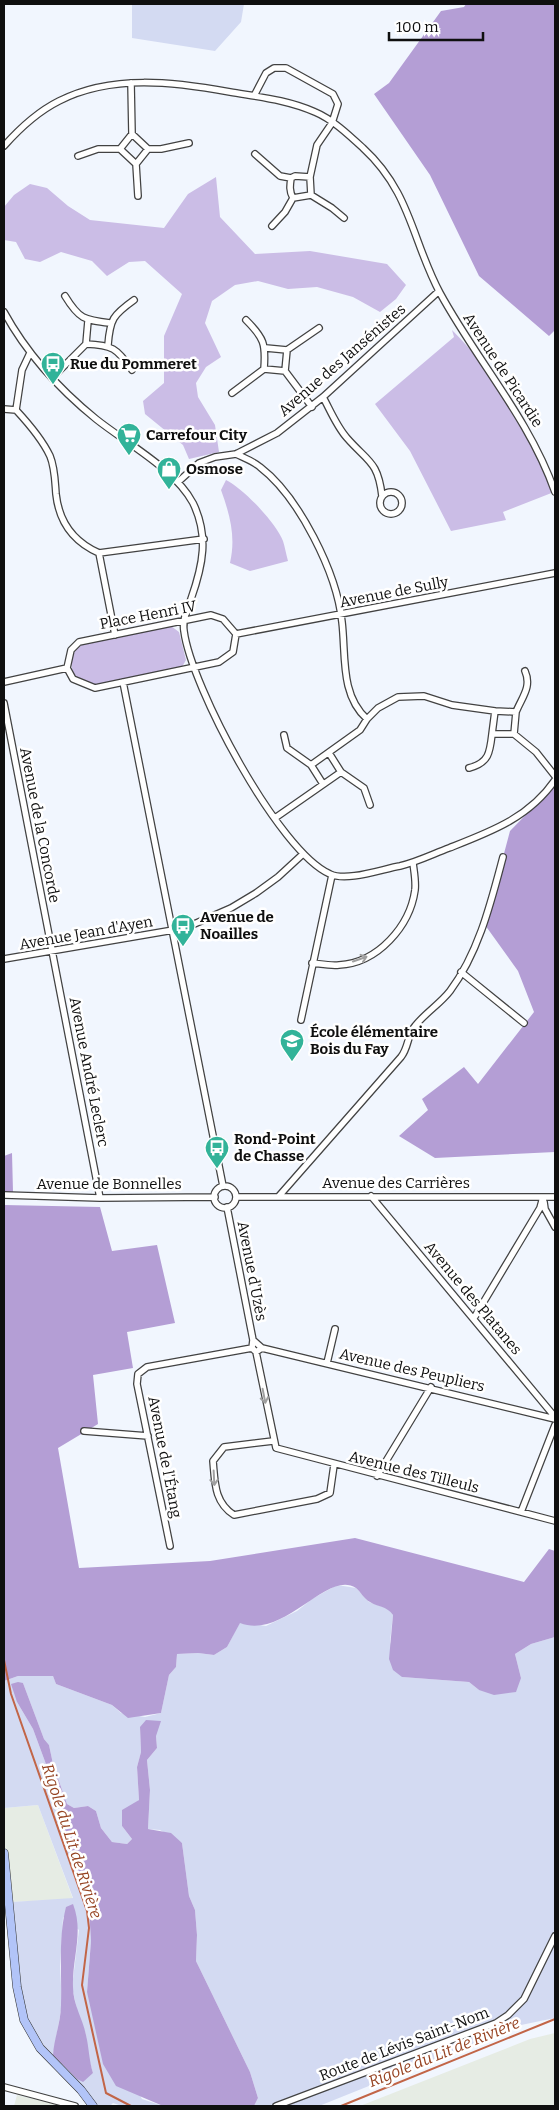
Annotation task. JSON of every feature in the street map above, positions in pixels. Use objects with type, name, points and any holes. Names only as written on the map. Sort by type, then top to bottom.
[{"type":"street","points":[[255,94],[266,73],[274,68],[286,68],[333,94],[338,104],[332,123],[317,145],[310,177],[311,195]]},
{"type":"street","name":"Avenue de Picardie","points":[[4,146],[23,125],[60,100],[95,89],[131,83],[171,82],[255,94],[317,112],[363,148],[386,174],[404,201],[439,291],[466,340],[528,429],[545,464],[555,492]]},
{"type":"street","points":[[120,149],[132,134],[131,83]]},
{"type":"street","points":[[132,134],[148,149],[161,149],[188,143]]},
{"type":"street","points":[[78,156],[98,149],[120,149],[136,164]]},
{"type":"street","points":[[138,196],[136,164],[148,149]]},
{"type":"street","points":[[255,154],[280,176],[291,178],[310,177]]},
{"type":"street","points":[[291,178],[290,193],[293,198]]},
{"type":"street","points":[[293,198],[311,195],[344,218]]},
{"type":"street","points":[[272,226],[285,212],[293,198]]},
{"type":"street","name":"Avenue des Jansénistes","points":[[178,482],[199,463],[215,457],[236,454],[277,433],[312,407],[439,291]]},
{"type":"street","points":[[65,296],[76,314],[88,321],[110,323]]},
{"type":"street","points":[[108,345],[110,323],[118,312],[134,300]]},
{"type":"street","points":[[4,312],[30,353],[67,395],[178,482],[198,514],[204,539],[204,560],[183,621],[193,668],[239,763],[275,818],[310,862],[332,875],[348,877],[413,863],[513,820],[536,802],[555,780]]},
{"type":"street","points":[[246,320],[254,328],[266,348],[264,369]]},
{"type":"street","points":[[52,378],[86,344],[88,321]]},
{"type":"street","points":[[266,348],[288,350],[319,328]]},
{"type":"street","points":[[86,344],[108,345],[120,353],[132,370]]},
{"type":"street","points":[[288,350],[285,370],[312,407]]},
{"type":"street","points":[[16,410],[22,370],[30,353]]},
{"type":"street","points":[[232,393],[264,369],[285,370]]},
{"type":"street","points":[[323,397],[346,437],[371,460],[380,478],[382,496]]},
{"type":"street","points":[[4,409],[16,410],[35,431],[51,458],[59,511],[66,525],[86,547],[99,553],[204,539]]},
{"type":"street","points":[[236,454],[258,465],[268,474],[307,525],[329,574],[341,615],[349,690],[358,711],[367,719]]},
{"type":"street","points":[[99,553],[115,635]]},
{"type":"street","name":"Avenue de Sully","points":[[236,634],[555,573]]},
{"type":"street","name":"Place Henri IV","points":[[67,668],[71,650],[79,642],[211,615],[223,619],[236,634]]},
{"type":"street","points":[[4,682],[67,668],[73,679],[95,688],[193,668],[219,662],[227,658],[236,644],[236,634]]},
{"type":"street","points":[[514,734],[516,712],[528,690],[529,680],[525,671]]},
{"type":"street","points":[[124,682],[223,1186]]},
{"type":"street","points":[[311,765],[360,730],[367,719],[378,708],[398,697],[410,695],[424,696],[452,705],[516,712]]},
{"type":"street","name":"Avenue de la Concorde","points":[[4,702],[53,952]]},
{"type":"street","points":[[469,768],[480,765],[490,754],[495,711]]},
{"type":"street","points":[[492,734],[514,734],[536,752],[555,776]]},
{"type":"street","points":[[284,735],[287,748],[311,765],[323,784]]},
{"type":"street","points":[[329,753],[341,772],[364,788],[370,805]]},
{"type":"street","points":[[275,818],[341,772]]},
{"type":"street","name":"Avenue Jean d'Ayen","points":[[4,959],[185,928],[231,908],[278,877],[303,854]]},
{"type":"street","points":[[279,1196],[402,1057],[407,1048],[413,1027],[442,1001],[461,972],[483,924],[502,856]]},
{"type":"street","points":[[312,963],[340,965],[365,959],[387,944],[410,912],[416,888],[413,863]]},
{"type":"street","points":[[301,1020],[332,875]]},
{"type":"street","name":"Avenue André Leclerc","points":[[53,952],[100,1198]]},
{"type":"street","points":[[461,972],[524,1022]]},
{"type":"street","points":[[223,1186],[232,1188],[236,1197],[234,1203],[227,1207],[217,1203],[215,1196],[217,1190],[223,1186]]},
{"type":"street","name":"Avenue de Bonnelles","points":[[4,1195],[100,1198],[215,1196]]},
{"type":"street","name":"Avenue des Platanes","points":[[371,1196],[555,1418]]},
{"type":"street","name":"Avenue des Carrières","points":[[236,1197],[555,1197]]},
{"type":"street","points":[[543,1197],[545,1209],[555,1227]]},
{"type":"street","points":[[474,1318],[540,1208],[543,1197]]},
{"type":"street","name":"Avenue d'Uzès","points":[[227,1207],[256,1350]]},
{"type":"street","points":[[327,1363],[335,1329]]},
{"type":"street","points":[[253,1340],[273,1441],[224,1447],[213,1461],[215,1492],[226,1510],[234,1515],[317,1499],[330,1493],[334,1465]]},
{"type":"street","name":"Avenue des Peupliers","points":[[256,1350],[327,1363],[555,1418]]},
{"type":"street","name":"Avenue de l'Étang","points":[[170,1546],[137,1384],[138,1374],[147,1367],[256,1350]]},
{"type":"street","points":[[377,1476],[431,1387]]},
{"type":"street","points":[[521,1512],[555,1425]]},
{"type":"street","points":[[84,1431],[148,1436]]},
{"type":"street","name":"Avenue des Tilleuls","points":[[273,1441],[276,1448],[280,1450],[555,1521]]},
{"type":"street","points":[[4,1853],[4,1875],[17,1988],[24,2020],[40,2048],[81,2090],[93,2106]]},
{"type":"street","name":"Route de Lévis Saint-Nom","points":[[276,2106],[496,2023],[524,1999],[555,1936]]},
{"type":"street","points":[[4,2087],[75,2106]]},
{"type":"shaded area","points":[[132,4],[244,4],[241,22],[215,51],[132,38]]},
{"type":"shaded area","points":[[466,4],[555,4],[555,330],[549,336],[479,276],[430,175],[374,94],[389,83],[441,11],[464,7]]},
{"type":"shaded area","points":[[216,177],[220,217],[255,254],[310,251],[387,264],[406,285],[396,299],[380,312],[353,297],[317,287],[288,289],[258,281],[235,285],[212,301],[205,323],[221,357],[206,367],[196,383],[198,397],[215,425],[219,452],[189,459],[183,445],[145,414],[143,401],[164,383],[164,336],[182,294],[145,261],[129,262],[107,276],[92,261],[61,252],[40,262],[25,259],[16,242],[4,240],[4,207],[14,195],[30,184],[47,188],[68,206],[90,220],[164,228],[188,194]]},
{"type":"shaded area","points":[[452,330],[469,348],[498,386],[522,427],[554,492],[503,512],[506,520],[451,531],[410,451],[375,404],[454,337]]},
{"type":"shaded area","points":[[226,480],[242,491],[274,525],[283,541],[288,561],[250,571],[230,563],[232,553],[231,526],[221,490]]},
{"type":"shaded area","points":[[171,626],[179,632],[186,660],[182,667],[97,685],[79,680],[74,674],[72,661],[74,654],[85,643]]},
{"type":"shaded area","points":[[555,785],[555,1152],[435,1158],[399,1136],[428,1110],[422,1099],[464,1067],[478,1084],[534,1012],[518,971],[485,925],[510,831]]},
{"type":"shaded area","points":[[12,1153],[13,1192],[4,1192],[4,1156]]},
{"type":"shaded area","points":[[4,1205],[100,1207],[112,1251],[157,1245],[175,1323],[127,1332],[133,1368],[93,1375],[98,1424],[58,1448],[79,1568],[210,1561],[355,1538],[524,1582],[549,1549],[555,1551],[555,1637],[531,1644],[515,1654],[521,1678],[516,1692],[494,1695],[479,1690],[469,1682],[402,1677],[393,1670],[389,1659],[393,1615],[385,1608],[368,1601],[356,1588],[345,1585],[332,1588],[318,1595],[273,1622],[257,1626],[240,1623],[227,1647],[214,1655],[198,1653],[177,1654],[176,1667],[169,1675],[161,1713],[128,1718],[112,1705],[56,1684],[53,1676],[18,1676],[4,1681]]},
{"type":"shaded area","points":[[337,1585],[356,1588],[369,1602],[389,1609],[393,1615],[390,1642],[402,1677],[469,1682],[479,1690],[521,1678],[515,1654],[531,1644],[555,1637],[555,2018],[521,2025],[319,2106],[254,2106],[258,2098],[250,2072],[196,1961],[197,1935],[195,1910],[189,1896],[182,1843],[160,1830],[148,1829],[150,1790],[147,1760],[157,1748],[156,1736],[140,1727],[141,1752],[137,1767],[139,1800],[134,1804],[122,1826],[132,1839],[127,1844],[112,1842],[101,1828],[96,1811],[88,1806],[74,1808],[67,1804],[53,1764],[49,1745],[44,1739],[23,1683],[17,1702],[33,1729],[64,1813],[62,1830],[89,1909],[91,1941],[87,1992],[142,2099],[163,2106],[122,2106],[113,2103],[110,2106],[97,2106],[82,2085],[46,2048],[30,2027],[22,1999],[12,1902],[73,1898],[38,1805],[4,1808],[4,1681],[18,1676],[53,1676],[56,1684],[112,1705],[121,1713],[145,1717],[161,1713],[169,1675],[176,1667],[177,1654],[198,1653],[214,1655],[227,1647],[240,1622],[266,1626],[297,1611],[312,1599]],"holes":[[[63,1917],[79,1930],[72,1987],[79,2019],[86,2034],[87,2053],[93,2073],[77,2079],[53,2055],[62,2005],[60,1966]]]},
{"type":"shaded area","points":[[23,1683],[44,1739],[49,1745],[53,1764],[67,1804],[74,1808],[88,1806],[96,1811],[101,1828],[112,1842],[127,1844],[132,1839],[122,1826],[122,1810],[139,1800],[137,1767],[141,1752],[140,1727],[146,1720],[161,1721],[156,1736],[157,1748],[147,1760],[150,1790],[148,1829],[171,1833],[182,1843],[189,1896],[195,1910],[197,1935],[196,1961],[250,2072],[258,2098],[254,2106],[163,2106],[116,2086],[103,2064],[87,1992],[91,1941],[89,1909],[62,1830],[64,1813],[33,1729],[17,1702],[11,1684]]},
{"type":"shaded area","points":[[38,1805],[73,1899],[12,1902],[4,1870],[4,1808]]},
{"type":"shaded area","points":[[73,1904],[78,1925],[78,1935],[73,1976],[73,1994],[85,2029],[93,2073],[83,2082],[77,2079],[53,2055],[61,2011],[61,1943],[64,1919],[66,1907]]},
{"type":"shaded area","points":[[555,2033],[555,2106],[360,2106],[530,2039]]},
{"type":"shaded area","points":[[17,2095],[65,2106],[14,2106]]},
{"type":"waterway","name":"Rigole du Lit de Rivière","points":[[4,1660],[11,1694],[87,1911],[89,1928],[82,1985],[106,2093],[131,2106]]},
{"type":"waterway","name":"Rigole du Lit de Rivière","points":[[341,2106],[555,2019]]},
{"type":"place","name":"Rue du Pommeret","points":[[53,385]]},
{"type":"place","name":"Carrefour City","points":[[129,456]]},
{"type":"place","name":"Osmose","points":[[169,490]]},
{"type":"place","name":"Avenue de Noailles","points":[[183,947]]},
{"type":"place","name":"École élémentaire Bois du Fay","points":[[292,1062]]},
{"type":"place","name":"Rond-Point de Chasse","points":[[217,1169]]}]
